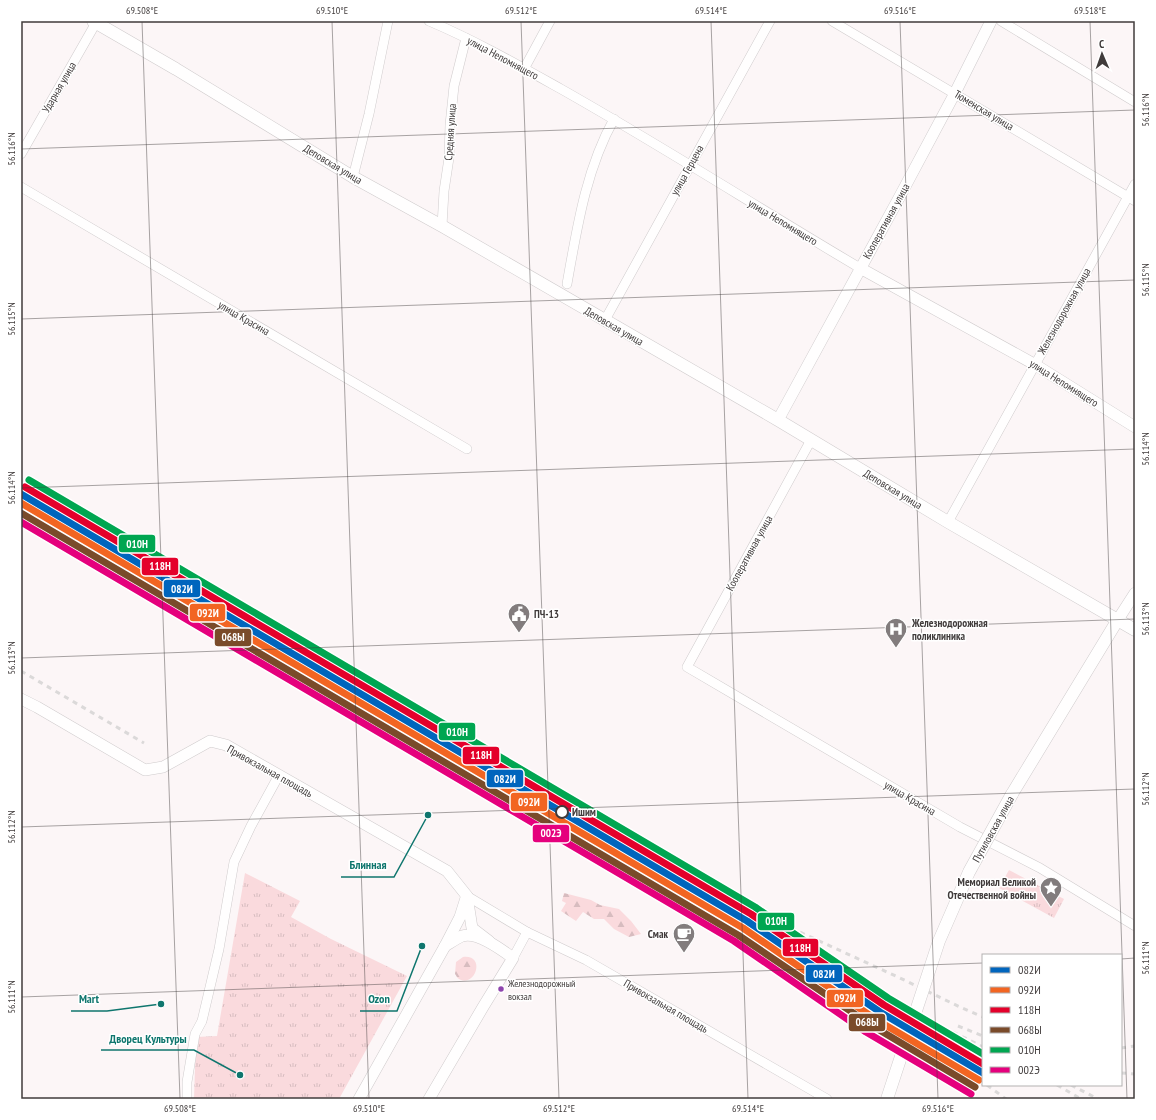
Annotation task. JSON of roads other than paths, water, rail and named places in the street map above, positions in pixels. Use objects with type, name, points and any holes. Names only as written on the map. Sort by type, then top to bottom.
[{"type":"main road","name":"Деповская улица","points":[[95,22],[354,176],[778,420],[948,522],[1117,621],[1135,630]]},
{"type":"main road","name":"Путиловская улица","points":[[887,1099],[939,941],[969,872],[1012,794],[1117,621]]},
{"type":"street","points":[[354,176],[369,114],[388,21]]},
{"type":"street","points":[[524,69],[550,21]]},
{"type":"street","name":"улица Герцена","points":[[605,320],[770,21]]},
{"type":"street","name":"Тюменская улица","points":[[832,21],[1132,198]]},
{"type":"street","name":"Кооперативная улица","points":[[778,420],[955,93],[991,21]]},
{"type":"street","points":[[1001,21],[1135,102]]},
{"type":"street","name":"Ударная улица","points":[[21,154],[95,22]]},
{"type":"street","name":"улица Непомнящего","points":[[434,22],[524,69],[614,119],[860,268],[1034,364],[1135,427]]},
{"type":"street","name":"Средняя улица","points":[[442,226],[454,86],[466,38]]},
{"type":"street","points":[[567,284],[581,209],[602,139],[614,119]]},
{"type":"street","name":"Железнодорожная улица","points":[[948,522],[1034,364],[1132,198],[1135,184]]},
{"type":"street","name":"улица Красина","points":[[21,187],[467,449]]},
{"type":"street","name":"Кооперативная улица","points":[[687,667],[811,440]]},
{"type":"street","points":[[1117,621],[1135,593]]},
{"type":"street","name":"улица Красина","points":[[687,667],[960,827],[1040,868],[1135,926]]},
{"type":"street","name":"Привокзальная площадь","points":[[21,699],[145,770],[163,767],[210,741],[226,745],[447,872],[467,896],[528,932],[586,960],[827,1099]]},
{"type":"street","points":[[187,1099],[187,1082],[195,1034],[202,1021],[219,950],[234,862],[250,826],[279,775]]},
{"type":"street","points":[[467,896],[472,928],[513,958]]},
{"type":"street","points":[[359,1099],[445,946],[460,917],[467,896]]},
{"type":"street","points":[[429,1099],[482,1007],[528,932]]},
{"type":"street","points":[[445,946],[462,936],[471,936],[489,941]]},
{"type":"railway","points":[[21,671],[144,743]]},
{"type":"railway","points":[[791,928],[982,1017]]},
{"type":"railway","points":[[958,1026],[982,1036]]},
{"type":"railway","points":[[910,1029],[959,1064],[982,1083]]},
{"type":"railway","points":[[953,1032],[982,1046]]},
{"type":"railway","points":[[1122,1048],[1135,1046]]},
{"type":"railway","points":[[1122,1073],[1135,1074]]},
{"type":"railway","points":[[988,1086],[1006,1099]]},
{"type":"railway","points":[[1059,1086],[1081,1099]]},
{"type":"railway","points":[[1073,1086],[1098,1099]]},
{"type":"place","name":"ПЧ-13","points":[[519,634]]},
{"type":"place","name":"Железнодорожная поликлиника","points":[[896,648]]},
{"type":"place","name":"Ишим","points":[[562,812]]},
{"type":"place","name":"Блинная","points":[[428,815]]},
{"type":"place","name":"Мемориал Великой Отечественной войны","points":[[1051,908]]},
{"type":"place","name":"Ozon","points":[[422,946]]},
{"type":"place","name":"Смак","points":[[684,954]]},
{"type":"place","name":"Железнодорожный вокзал","points":[[501,989]]},
{"type":"place","name":"Mart","points":[[161,1004]]},
{"type":"place","name":"Дворец Культуры","points":[[240,1075]]}]
